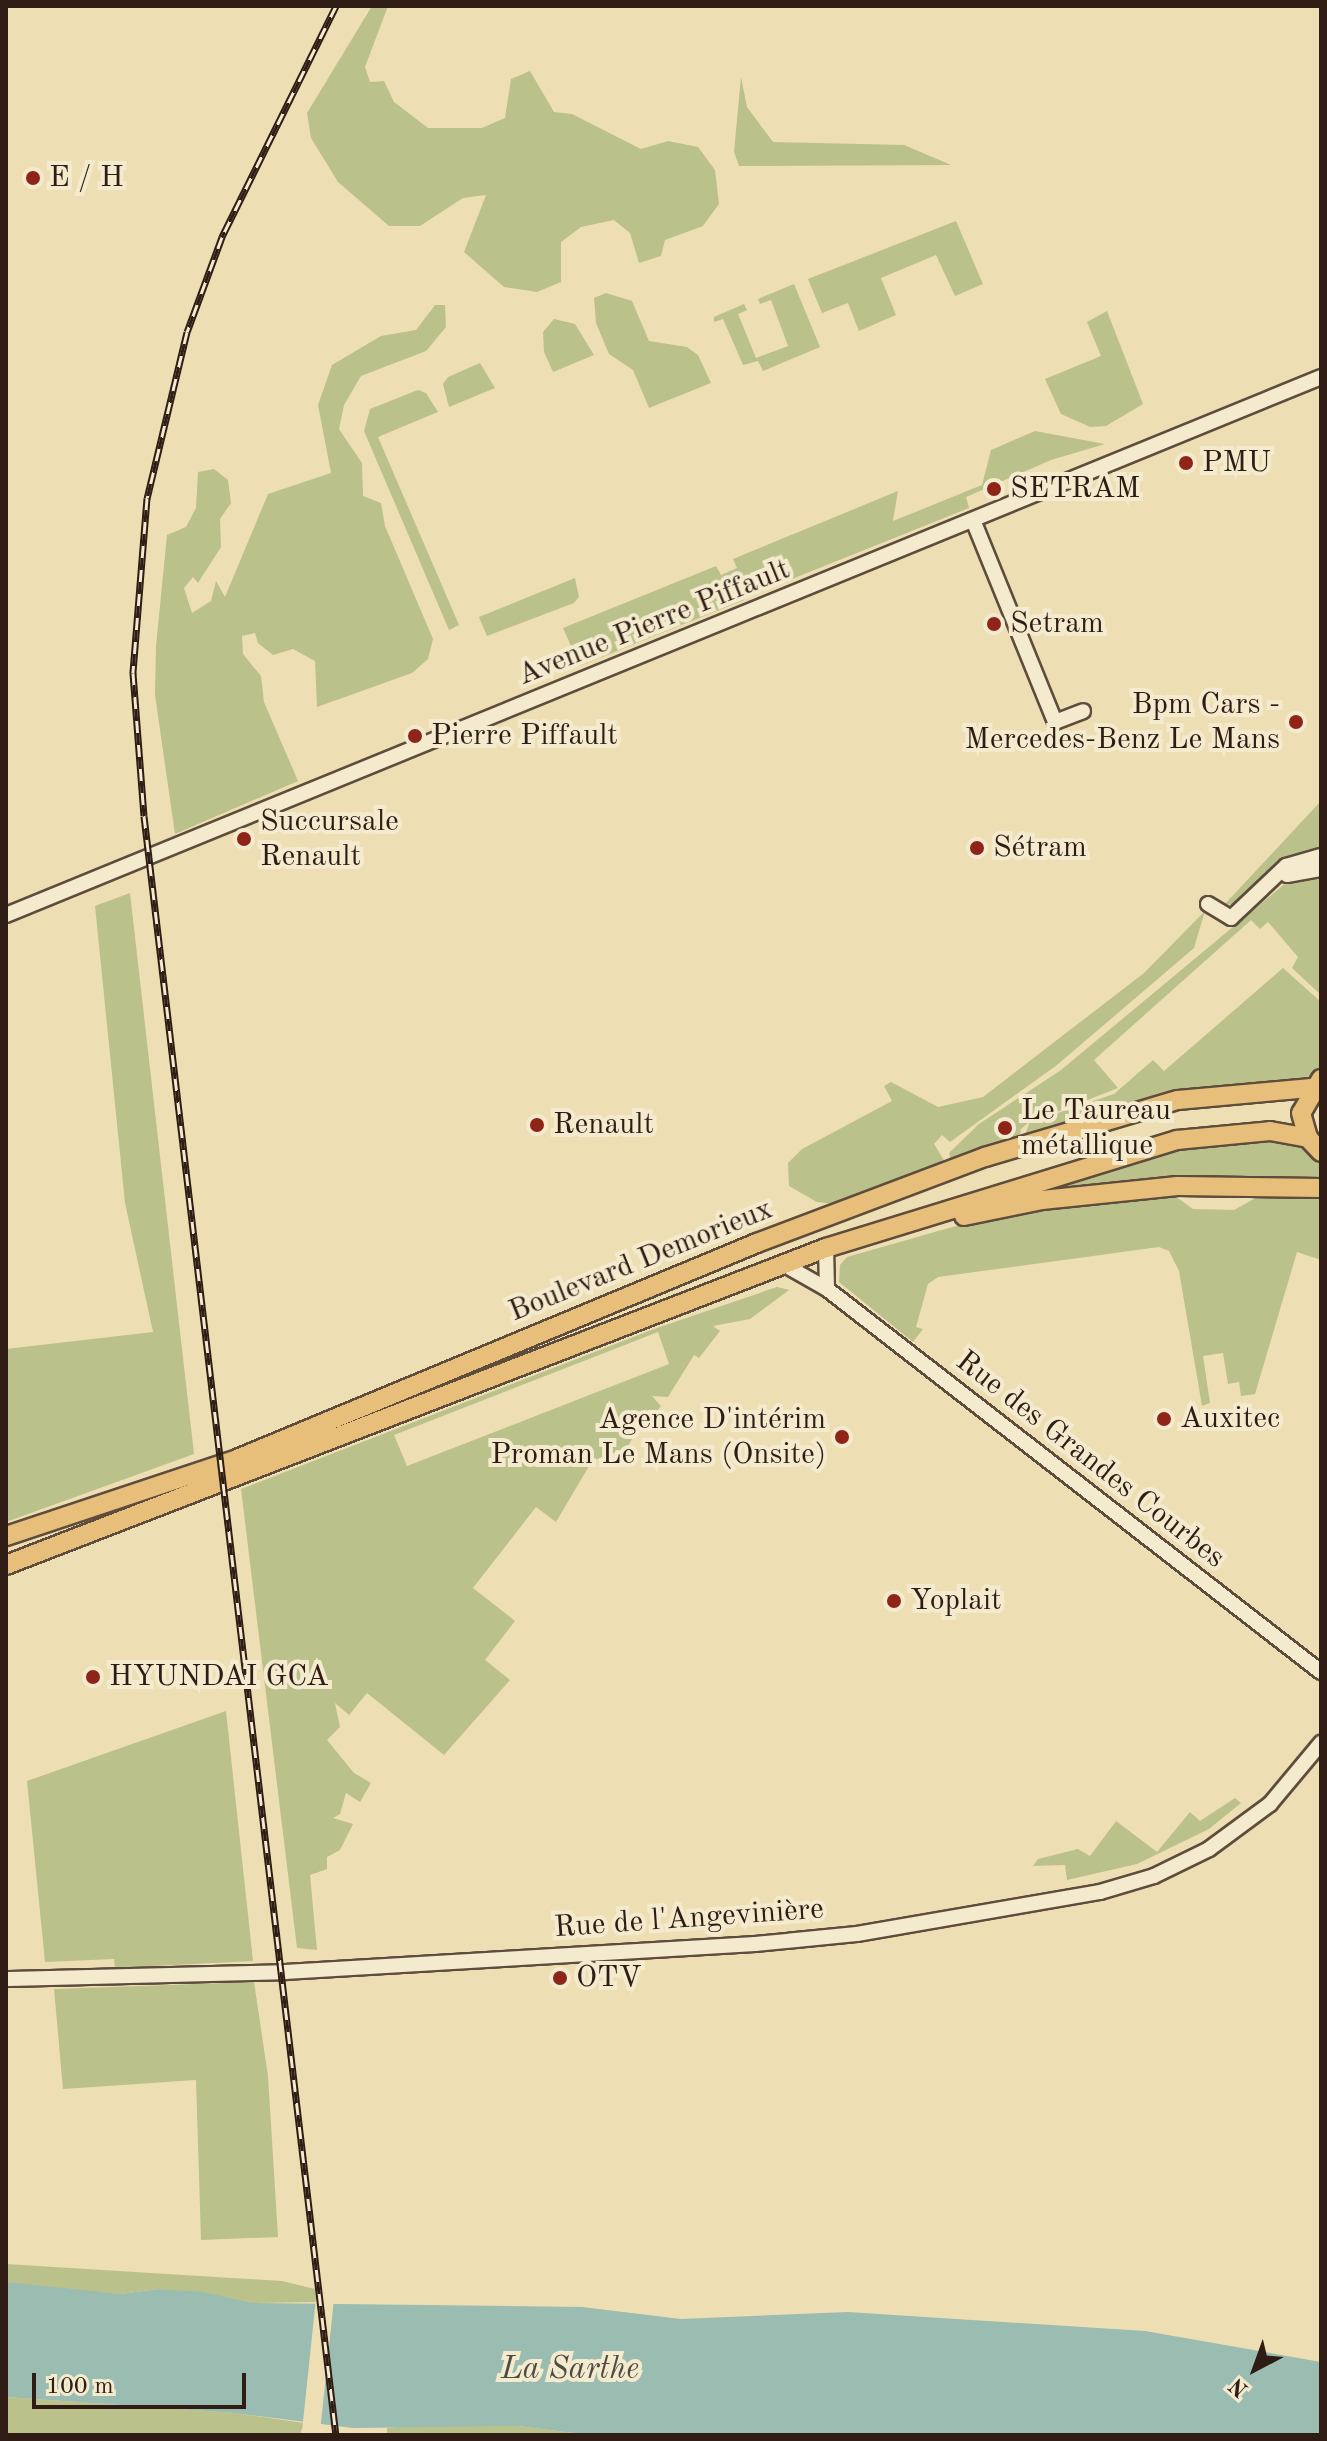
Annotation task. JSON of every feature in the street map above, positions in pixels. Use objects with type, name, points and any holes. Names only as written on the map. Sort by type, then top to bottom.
[{"type":"main road","points":[[1316,1083],[1301,1113],[1308,1138],[1321,1152]]},
{"type":"main road","name":"Boulevard Demorieux","points":[[6,1536],[237,1459],[757,1243],[985,1157],[1178,1100],[1316,1083]]},
{"type":"main road","name":"Boulevard Demorieux","points":[[6,1565],[707,1290],[1177,1140],[1270,1131],[1308,1138]]},
{"type":"main road","points":[[707,1290],[790,1268],[825,1252],[993,1208],[1042,1200],[1206,1185],[1321,1188]]},
{"type":"street","name":"Avenue Pierre Piffault","points":[[6,915],[1321,377]]},
{"type":"street","points":[[973,520],[1055,722],[1083,711]]},
{"type":"street","points":[[1208,904],[1231,918],[1286,866],[1321,856]]},
{"type":"street","points":[[1260,892],[1296,871],[1321,869]]},
{"type":"street","points":[[825,1252],[827,1289]]},
{"type":"street","name":"Rue des Grandes Courbes","points":[[790,1268],[827,1289],[1321,1672]]},
{"type":"street","name":"Rue de l'Angevinière","points":[[6,1979],[285,1972],[755,1944],[857,1934],[1100,1892],[1154,1876],[1209,1849],[1270,1804],[1321,1743]]},
{"type":"green space","points":[[372,6],[388,6],[365,67],[370,82],[384,81],[394,102],[428,128],[482,128],[505,118],[511,79],[530,71],[554,112],[572,114],[641,149],[668,141],[698,147],[715,170],[719,204],[703,226],[665,240],[661,256],[639,263],[630,233],[614,220],[581,227],[561,242],[561,282],[537,292],[504,287],[464,252],[486,195],[463,198],[420,226],[389,226],[338,182],[311,138],[307,113]]},
{"type":"green space","points":[[741,77],[747,107],[773,142],[904,145],[951,165],[739,166],[734,152]]},
{"type":"green space","points":[[956,221],[983,284],[955,296],[936,255],[881,278],[896,315],[859,331],[848,303],[822,313],[808,279]]},
{"type":"green space","points":[[794,284],[820,347],[763,371],[758,361],[743,365],[723,319],[714,322],[714,317],[744,304],[747,310],[738,314],[756,358],[788,346],[771,300],[760,304],[758,299]]},
{"type":"green space","points":[[606,293],[632,301],[649,341],[687,347],[698,355],[711,383],[649,408],[633,370],[609,354],[596,323],[594,298]]},
{"type":"green space","points":[[435,305],[445,305],[446,327],[426,351],[361,376],[344,405],[339,429],[362,463],[363,496],[381,503],[385,526],[433,639],[428,659],[412,673],[317,707],[315,661],[293,649],[273,655],[258,643],[255,633],[242,636],[243,654],[261,676],[264,702],[298,781],[175,834],[155,695],[156,646],[167,535],[186,527],[196,508],[198,472],[214,469],[228,480],[231,503],[220,519],[221,547],[198,583],[193,577],[184,588],[192,613],[211,601],[216,581],[225,597],[268,494],[331,473],[318,405],[332,365],[381,336],[416,330]]},
{"type":"green space","points":[[1107,311],[1143,404],[1106,426],[1090,427],[1061,414],[1045,379],[1101,356],[1087,322]]},
{"type":"green space","points":[[554,319],[575,324],[594,355],[553,372],[544,352],[543,332]]},
{"type":"green space","points":[[480,363],[495,388],[449,407],[443,384],[448,377]]},
{"type":"green space","points":[[418,390],[426,393],[438,412],[378,437],[459,625],[449,630],[364,431],[370,409]]},
{"type":"green space","points":[[1035,431],[1105,444],[1051,460],[966,497],[969,508],[777,585],[770,583],[747,593],[744,600],[580,666],[563,628],[716,566],[721,575],[737,568],[733,559],[898,491],[893,521],[982,485],[991,450]]},
{"type":"green space","points":[[575,578],[579,597],[574,603],[487,636],[479,617]]},
{"type":"green space","points":[[1321,801],[1321,856],[1263,878],[1234,904],[1224,905]]},
{"type":"green space","points":[[1321,875],[1321,995],[1292,968],[1298,957],[1268,922],[1260,929],[1251,920],[1094,1060],[1118,1088],[1034,1121],[1114,1094],[1153,1060],[1164,1071],[1283,968],[1321,1002],[1321,1079],[1178,1100],[1023,1140],[1030,1121],[1021,1129],[1018,1143],[952,1165],[949,1153],[979,1124],[1061,1070],[1293,877]]},
{"type":"green space","points":[[130,893],[194,1454],[6,1522],[6,1349],[153,1332],[125,1203],[95,906]]},
{"type":"green space","points":[[1205,911],[1194,948],[1057,1065],[950,1142],[942,1135],[934,1144],[950,1170],[853,1206],[817,1202],[789,1186],[788,1163],[802,1149],[892,1101],[884,1086],[891,1082],[938,1107],[983,1097],[1144,973]]},
{"type":"green space","points":[[1270,1131],[1321,1152],[1321,1188],[1234,1183],[993,1208],[1109,1159]]},
{"type":"green space","points":[[1172,1194],[1193,1209],[1234,1210],[1261,1195],[1321,1197],[1321,1260],[1297,1252],[1255,1394],[1241,1396],[1239,1382],[1228,1384],[1223,1353],[1203,1356],[1210,1403],[1202,1406],[1179,1271],[1169,1251],[1159,1247],[938,1277],[928,1284],[916,1327],[923,1329],[913,1342],[839,1282],[840,1265],[847,1257],[970,1222],[1012,1212]]},
{"type":"green space","points":[[777,1287],[789,1290],[750,1319],[713,1326],[720,1331],[699,1358],[694,1355],[668,1397],[652,1396],[661,1406],[647,1424],[642,1421],[627,1448],[592,1461],[556,1522],[536,1507],[473,1588],[515,1621],[485,1660],[510,1680],[444,1755],[367,1693],[349,1715],[335,1703],[340,1727],[327,1740],[354,1773],[371,1783],[360,1802],[346,1793],[340,1814],[333,1818],[353,1824],[340,1850],[327,1857],[327,1869],[310,1875],[317,1950],[297,1948],[241,1489],[654,1329]],"holes":[[[658,1332],[669,1364],[407,1466],[394,1435]]]},
{"type":"green space","points":[[226,1711],[253,1961],[115,1968],[114,1959],[45,1962],[27,1781]]},
{"type":"green space","points":[[1235,1798],[1241,1803],[1209,1829],[1137,1864],[1067,1880],[1065,1865],[1033,1866],[1038,1859],[1078,1849],[1090,1856],[1116,1821],[1157,1852],[1190,1812],[1200,1821]]},
{"type":"green space","points":[[254,1982],[268,2076],[278,2237],[201,2240],[196,2080],[63,2089],[54,1989]]},
{"type":"green space","points":[[6,2264],[282,2281],[315,2289],[317,2302],[253,2303],[159,2289],[120,2294],[41,2288],[6,2282]]},
{"type":"green space","points":[[6,2397],[235,2413],[304,2423],[300,2435],[6,2435]]},
{"type":"green space","points":[[438,2424],[517,2426],[590,2435],[387,2435],[387,2428]]},
{"type":"water","name":"La Sarthe","points":[[6,2282],[120,2294],[159,2289],[202,2292],[253,2303],[582,2307],[681,2319],[848,2312],[1145,2331],[1321,2362],[1321,2435],[590,2435],[517,2426],[353,2428],[235,2413],[6,2397]]},
{"type":"pier","points":[[316,2298],[334,2300],[320,2429],[302,2427]]},
{"type":"railway","points":[[336,6],[222,237],[187,332],[147,498],[133,673],[144,816],[336,2435]]},
{"type":"place","name":"E / H","points":[[33,178]]},
{"type":"place","name":"PMU","points":[[1186,463]]},
{"type":"place","name":"SETRAM","points":[[994,489]]},
{"type":"place","name":"Setram","points":[[994,624]]},
{"type":"place","name":"Bpm Cars - Mercedes-Benz Le Mans","points":[[1296,722]]},
{"type":"place","name":"Pierre Piffault","points":[[415,736]]},
{"type":"place","name":"Succursale Renault","points":[[244,839]]},
{"type":"place","name":"Sétram","points":[[977,848]]},
{"type":"place","name":"Renault","points":[[537,1125]]},
{"type":"place","name":"Le Taureau métallique","points":[[1005,1128]]},
{"type":"place","name":"Auxitec","points":[[1164,1419]]},
{"type":"place","name":"Agence D'intérim Proman Le Mans (Onsite)","points":[[842,1437]]},
{"type":"place","name":"Yoplait","points":[[894,1601]]},
{"type":"place","name":"HYUNDAI GCA","points":[[93,1677]]},
{"type":"place","name":"OTV","points":[[560,1978]]}]
